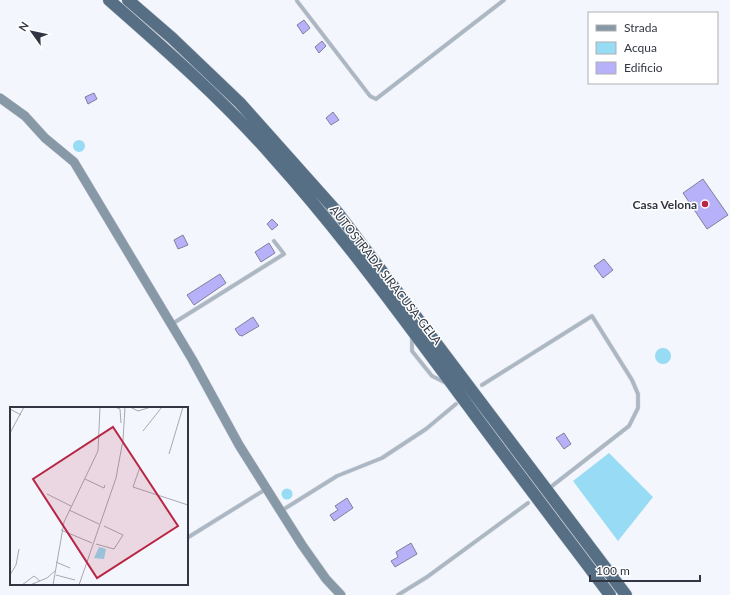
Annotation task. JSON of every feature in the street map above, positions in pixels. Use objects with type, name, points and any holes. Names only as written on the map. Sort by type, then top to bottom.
[{"type":"highway","name":"AUTOSTRADA SIRACUSA-GELA","points":[[109,0],[160,44],[230,111],[274,157],[332,227],[413,330],[610,595]]},
{"type":"highway","name":"AUTOSTRADA SIRACUSA-GELA","points":[[128,0],[172,38],[240,103],[338,213],[626,595]]},
{"type":"street","points":[[0,98],[24,116],[45,138],[63,151],[74,162],[172,325],[239,445],[282,510],[302,545],[326,579],[341,595]]},
{"type":"lane","points":[[297,1],[370,96],[376,99],[504,0]]},
{"type":"lane","points":[[172,325],[284,254],[274,241]]},
{"type":"lane","points":[[482,385],[592,316],[632,380],[638,394],[638,408],[629,426],[552,486]]},
{"type":"lane","points":[[282,510],[337,476],[382,458],[426,428],[456,404]]},
{"type":"lane","points":[[188,537],[267,489]]},
{"type":"lane","points":[[398,595],[427,577],[528,503]]},
{"type":"water","points":[[77,140],[81,140],[85,146],[81,152],[77,152],[73,148],[73,144]]},
{"type":"water","points":[[663,348],[670,353],[671,356],[666,363],[663,364],[656,359],[655,356],[660,349]]},
{"type":"water","points":[[609,453],[653,497],[618,541],[573,481]]},
{"type":"water","points":[[287,488],[291,490],[293,494],[291,498],[287,500],[283,498],[281,494],[283,490]]},
{"type":"building","points":[[304,20],[310,28],[303,34],[297,25]]},
{"type":"building","points":[[322,41],[326,46],[319,53],[315,47]]},
{"type":"building","points":[[94,93],[97,99],[88,104],[85,97]]},
{"type":"building","points":[[333,112],[339,120],[331,125],[326,118]]},
{"type":"building","name":"Casa Velona","points":[[703,179],[728,215],[707,229],[683,193]]},
{"type":"building","points":[[272,219],[278,225],[272,230],[267,224]]},
{"type":"building","points":[[183,235],[188,245],[178,249],[174,240]]},
{"type":"building","points":[[269,243],[275,253],[261,262],[255,252]]},
{"type":"building","points":[[604,259],[613,270],[603,278],[594,266]]},
{"type":"building","points":[[220,274],[226,283],[194,305],[187,295]]},
{"type":"building","points":[[253,317],[259,326],[242,336],[239,335],[235,329]]},
{"type":"building","points":[[564,433],[571,444],[564,449],[556,438]]},
{"type":"building","points":[[347,498],[353,508],[334,521],[330,515],[338,510],[335,506]]},
{"type":"building","points":[[411,543],[417,554],[395,567],[391,561],[398,557],[396,552]]},
{"type":"place","name":"Casa Velona","points":[[705,204]]}]
